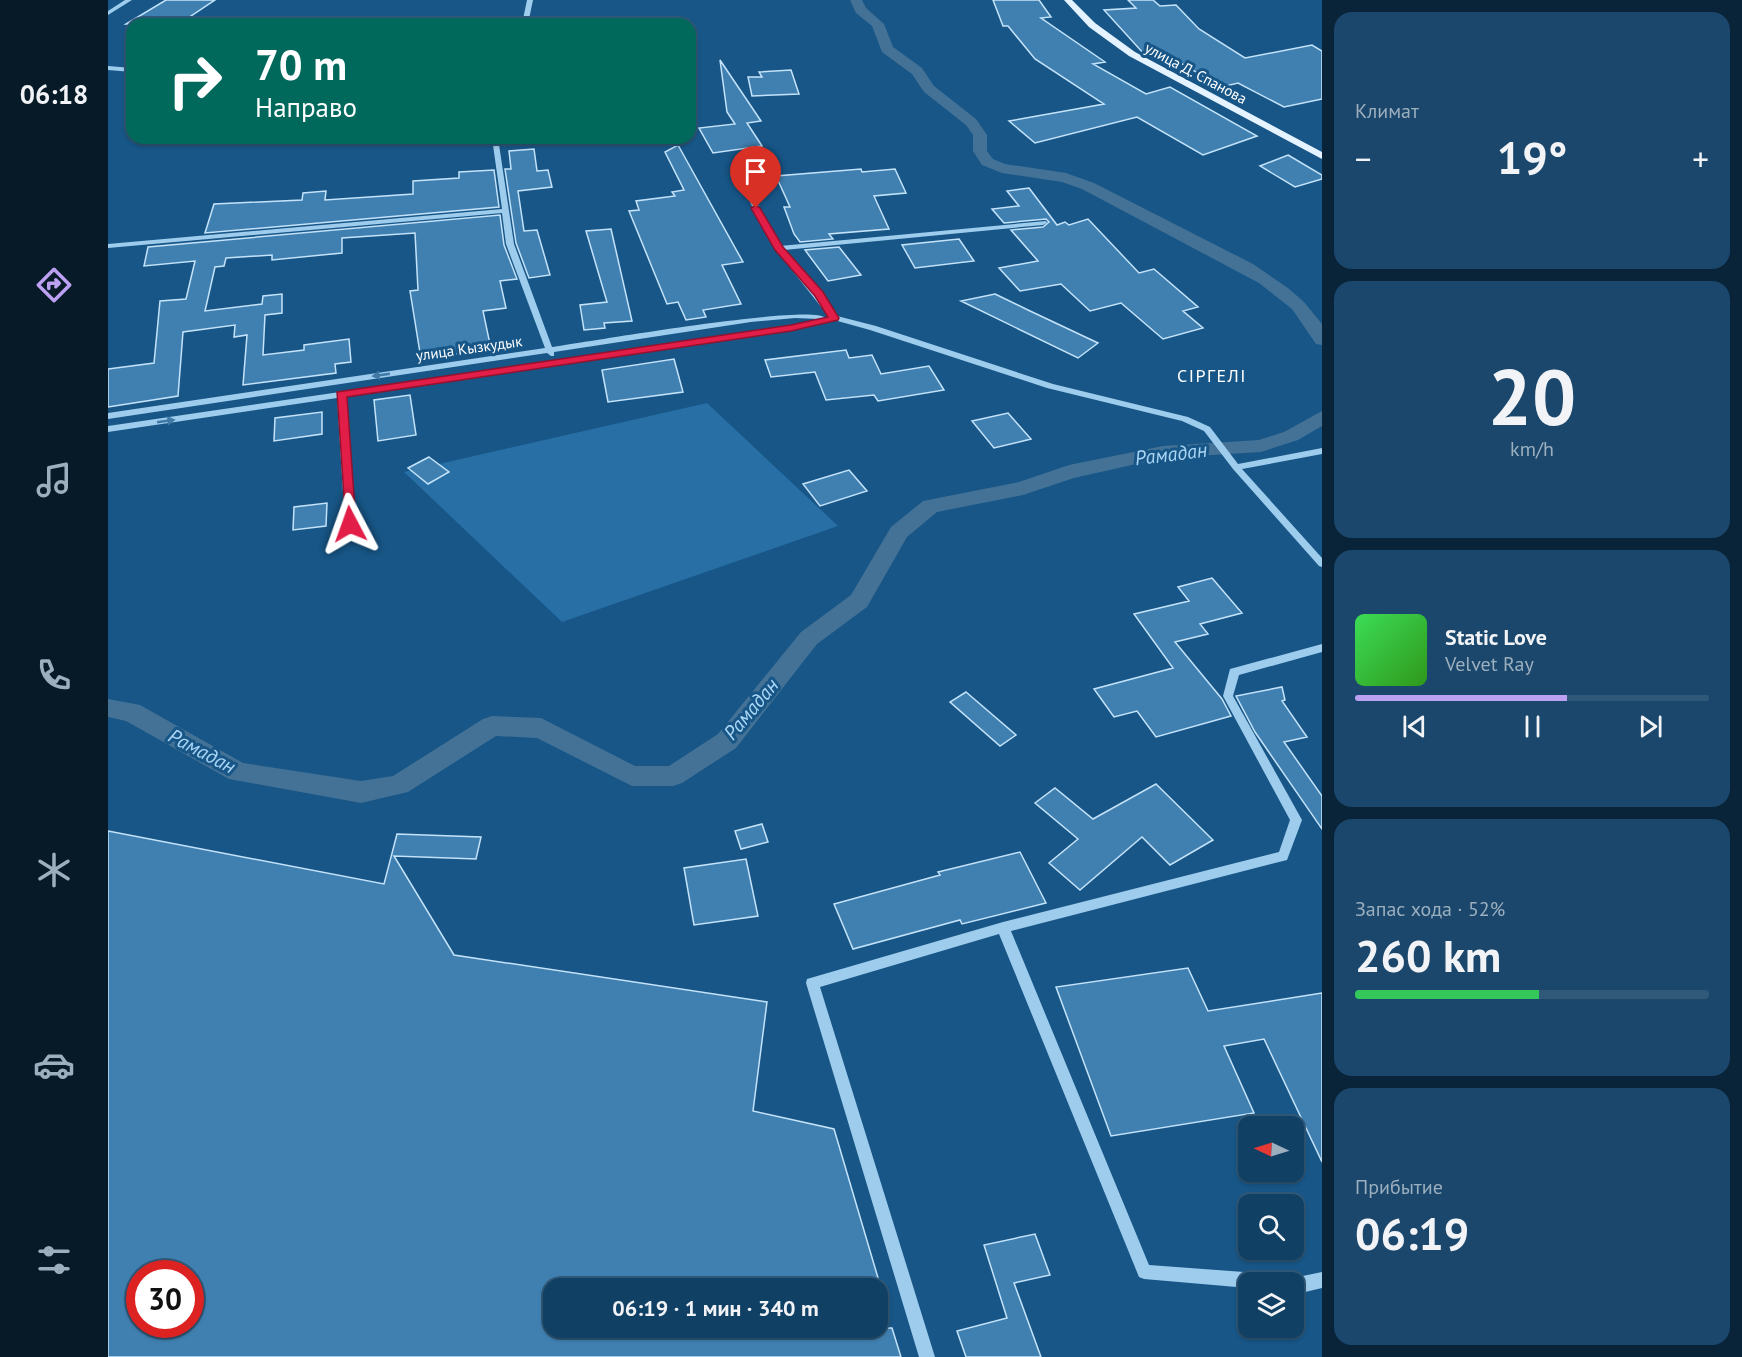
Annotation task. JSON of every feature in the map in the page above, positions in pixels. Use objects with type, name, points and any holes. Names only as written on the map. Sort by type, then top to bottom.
[{"type":"main road","name":"улица Д. Спанова","points":[[1068,0],[1092,25],[1132,54],[1322,156]]},
{"type":"street","points":[[108,12],[129,0]]},
{"type":"street","points":[[526,18],[530,0]]},
{"type":"street","points":[[108,68],[126,70]]},
{"type":"street","points":[[496,144],[510,244],[549,350],[556,363]]},
{"type":"street","points":[[108,429],[791,328],[834,318],[819,295],[779,248],[764,226],[739,172]]},
{"type":"street","points":[[108,246],[506,211]]},
{"type":"street","points":[[779,248],[1043,223]]},
{"type":"street","name":"улица Кызкудык","points":[[108,416],[751,320],[795,316],[834,318],[873,328],[1050,386],[1185,419],[1207,429],[1236,467]]},
{"type":"street","points":[[264,392],[265,406]]},
{"type":"street","points":[[341,395],[350,524]]},
{"type":"street","points":[[1236,467],[1322,451]]},
{"type":"street","points":[[1236,467],[1322,564]]},
{"type":"street","points":[[927,1357],[812,983],[1003,927],[1282,856],[1296,820],[1228,696],[1234,672],[1322,648]]},
{"type":"street","points":[[1003,927],[1144,1272],[1238,1279]]},
{"type":"street","points":[[1304,1282],[1322,1280]]},
{"type":"shaded area","points":[[707,403],[838,526],[562,622],[404,472]]},
{"type":"building","points":[[166,0],[215,0],[188,18],[136,18]]},
{"type":"building","points":[[993,0],[1039,0],[1051,17],[1041,18],[1105,62],[1093,64],[1146,94],[1170,87],[1257,136],[1203,155],[1137,117],[1035,143],[1009,121],[1104,104],[1035,59],[1008,26],[1003,26]]},
{"type":"building","points":[[1128,0],[1153,0],[1160,6],[1176,5],[1199,29],[1245,58],[1312,45],[1322,51],[1322,99],[1284,107],[1238,83],[1222,87],[1158,50],[1144,54],[1104,10],[1136,8]]},
{"type":"building","points":[[720,60],[761,121],[747,123],[762,146],[713,153],[699,128],[735,124],[727,112]]},
{"type":"building","points":[[791,70],[799,94],[752,96],[748,77],[762,77],[759,72]]},
{"type":"building","points":[[678,145],[743,262],[722,265],[741,304],[703,310],[706,317],[686,320],[678,302],[667,304],[629,211],[639,210],[636,201],[675,196],[672,192],[684,190],[665,152]]},
{"type":"building","points":[[534,149],[537,171],[548,170],[552,187],[518,191],[524,231],[537,230],[550,275],[529,278],[516,243],[505,169],[511,169],[509,151]]},
{"type":"building","points":[[1288,155],[1322,175],[1322,179],[1295,187],[1260,166]]},
{"type":"building","points":[[861,169],[862,172],[895,169],[906,193],[874,196],[889,229],[829,234],[833,239],[800,242],[794,234],[784,207],[790,207],[776,176]]},
{"type":"building","points":[[494,170],[499,207],[205,233],[214,204],[302,200],[303,193],[326,191],[325,200],[413,194],[413,181],[459,178],[459,172]]},
{"type":"building","points":[[1029,188],[1057,225],[1065,222],[1069,225],[1088,219],[1139,273],[1154,269],[1198,307],[1183,311],[1203,328],[1163,339],[1121,303],[1090,311],[1061,284],[1020,291],[999,268],[1038,261],[1011,230],[1043,227],[1049,222],[1046,219],[1004,223],[992,209],[1019,206],[1007,191]]},
{"type":"building","points":[[500,215],[504,245],[517,279],[500,281],[506,308],[483,311],[491,349],[421,359],[410,291],[418,290],[415,233],[342,238],[342,253],[272,260],[272,255],[226,258],[224,266],[215,267],[205,311],[262,304],[263,296],[282,294],[282,313],[265,315],[263,355],[304,350],[304,345],[349,339],[351,362],[335,364],[336,373],[243,385],[247,335],[234,337],[235,325],[183,332],[178,396],[108,407],[108,369],[154,363],[160,301],[186,299],[195,261],[144,266],[148,247]]},
{"type":"building","points":[[611,229],[632,321],[604,323],[605,328],[584,330],[580,305],[607,302],[586,231]]},
{"type":"building","points":[[959,239],[974,261],[915,268],[902,245]]},
{"type":"building","points":[[839,247],[861,275],[828,281],[805,250]]},
{"type":"building","points":[[995,294],[1098,343],[1078,358],[961,301]]},
{"type":"building","points":[[846,350],[849,358],[872,355],[881,374],[929,366],[944,390],[878,401],[874,395],[826,400],[815,372],[771,377],[765,360]]},
{"type":"building","points":[[674,359],[683,392],[608,402],[602,370]]},
{"type":"building","points":[[410,395],[416,435],[378,441],[374,400]]},
{"type":"building","points":[[322,412],[322,434],[274,441],[275,418]]},
{"type":"building","points":[[1008,413],[1031,439],[994,448],[972,421]]},
{"type":"building","points":[[429,457],[449,472],[428,484],[408,468]]},
{"type":"building","points":[[849,470],[867,491],[820,506],[803,484]]},
{"type":"building","points":[[327,503],[326,526],[293,530],[294,507]]},
{"type":"building","points":[[1212,578],[1242,613],[1200,624],[1208,634],[1175,642],[1222,699],[1231,716],[1156,737],[1137,711],[1114,717],[1094,689],[1173,668],[1134,614],[1189,601],[1178,587]]},
{"type":"building","points":[[1282,687],[1285,700],[1282,701],[1307,737],[1284,742],[1322,796],[1322,829],[1255,732],[1236,696]]},
{"type":"building","points":[[966,692],[1016,735],[1000,746],[950,702]]},
{"type":"building","points":[[1156,784],[1213,840],[1170,865],[1142,837],[1080,890],[1049,863],[1078,839],[1035,803],[1055,788],[1093,819]]},
{"type":"building","points":[[762,824],[768,842],[741,849],[735,831]]},
{"type":"building","points":[[108,831],[384,884],[397,834],[481,837],[476,859],[394,856],[454,955],[767,1002],[753,1111],[834,1129],[878,1278],[543,1278],[543,1338],[888,1338],[888,1328],[892,1328],[901,1357],[108,1357]]},
{"type":"building","points":[[1020,852],[1046,903],[962,924],[960,920],[853,949],[834,904],[940,875],[938,872]]},
{"type":"building","points":[[746,859],[758,916],[694,925],[684,868]]},
{"type":"building","points":[[1188,968],[1208,1011],[1322,993],[1322,1162],[1304,1124],[1304,1116],[1300,1116],[1264,1039],[1224,1046],[1254,1113],[1111,1136],[1056,987]]},
{"type":"building","points":[[1035,1234],[1050,1275],[1014,1283],[1041,1357],[966,1357],[957,1331],[1007,1318],[984,1245]]},
{"type":"waterway","name":"Рамадан","points":[[856,0],[860,10],[878,24],[887,49],[917,71],[929,89],[971,122],[980,135],[980,151],[987,162],[1002,168],[1033,171],[1066,178],[1088,186],[1247,268],[1282,291],[1298,305],[1322,340]]},
{"type":"waterway","name":"Рамадан","points":[[108,708],[131,712],[238,772],[361,792],[399,785],[492,726],[541,728],[632,776],[673,776],[727,741],[809,638],[859,601],[899,532],[930,506],[1023,488],[1069,472],[1163,452],[1261,446],[1291,436],[1322,417]]},
{"type":"district","name":"СІРГЕЛІ","points":[[1212,375]]},
{"type":"route","points":[[350,524],[341,395],[791,328],[834,318],[819,295],[779,248],[764,226],[756,208]]}]
